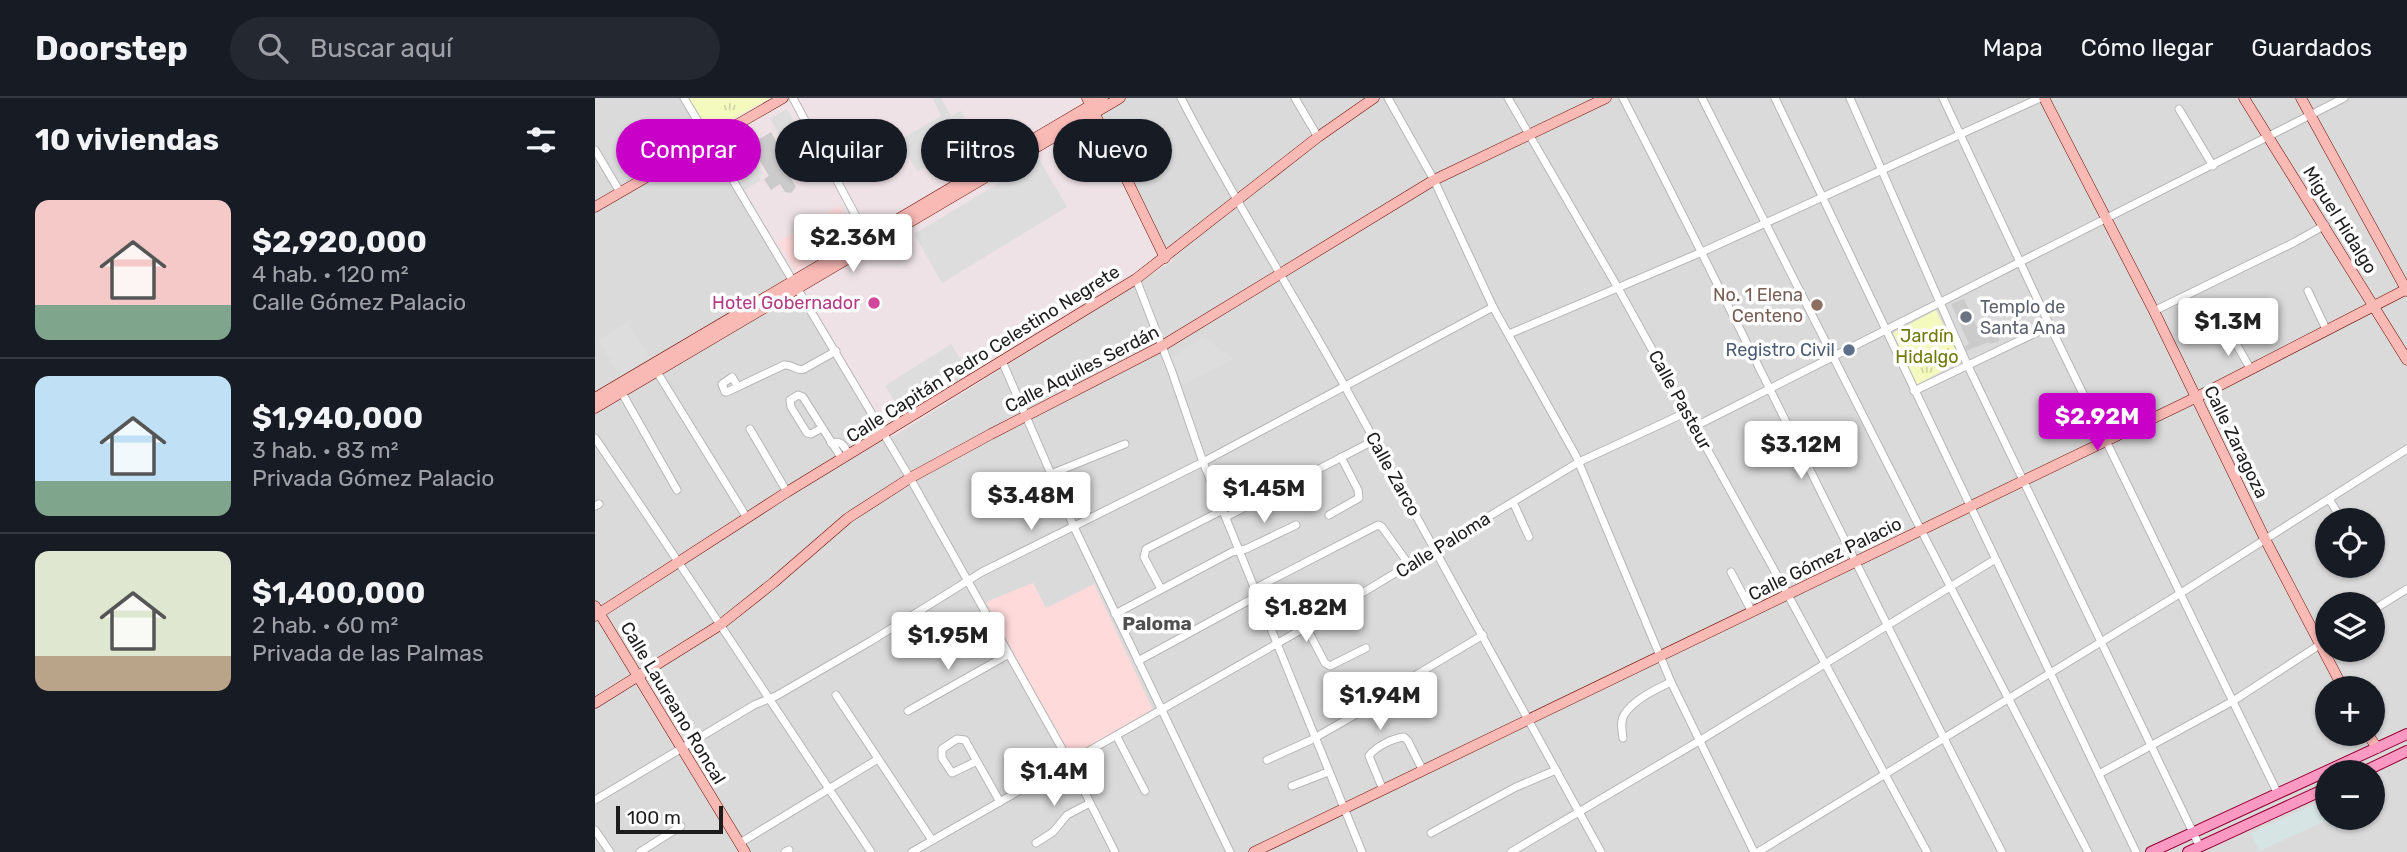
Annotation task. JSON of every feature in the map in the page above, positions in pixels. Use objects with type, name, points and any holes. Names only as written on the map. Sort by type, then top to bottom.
[{"type":"main road","points":[[2151,852],[2407,734]]},
{"type":"main road","points":[[2377,748],[2387,753],[2407,750]]},
{"type":"main road","points":[[2385,761],[2407,750]]},
{"type":"main road","points":[[2266,816],[2277,803],[2278,794]]},
{"type":"main road","points":[[2188,852],[2315,794]]},
{"type":"street","points":[[684,98],[696,119]]},
{"type":"street","points":[[746,119],[783,98]]},
{"type":"street","points":[[793,98],[867,237]]},
{"type":"street","points":[[595,398],[796,285],[867,237],[1103,98]]},
{"type":"street","points":[[595,408],[1091,105],[1120,98]]},
{"type":"street","name":"Calle Zarco","points":[[1181,98],[1345,386],[1601,852]]},
{"type":"street","points":[[1295,98],[1318,137]]},
{"type":"street","name":"Calle Capitán Pedro Celestino Negrete","points":[[596,612],[1136,279],[1318,137],[1374,98]]},
{"type":"street","points":[[1388,98],[1434,180],[1493,307],[1579,462],[1671,682],[1756,852],[2181,593],[2407,449]]},
{"type":"street","name":"Calle Pasteur","points":[[1508,98],[1618,288],[1789,595],[1927,852]]},
{"type":"street","name":"Calle Aquiles Serdán","points":[[595,703],[720,625],[848,518],[910,478],[1162,345],[1434,180],[1606,98]]},
{"type":"street","points":[[1623,98],[2002,852]]},
{"type":"street","points":[[1702,98],[2088,852]]},
{"type":"street","points":[[1775,98],[1820,197],[2136,852]]},
{"type":"street","points":[[1850,98],[1938,302],[2200,847]]},
{"type":"street","points":[[1943,98],[2050,326],[2278,794]]},
{"type":"street","points":[[1509,334],[1702,251],[2042,98]]},
{"type":"street","name":"Calle Zaragoza","points":[[2042,98],[2154,310],[2265,539],[2315,626]]},
{"type":"street","name":"Miguel Hidalgo","points":[[2244,98],[2407,360]]},
{"type":"street","points":[[2301,98],[2407,290]]},
{"type":"street","points":[[1694,426],[2344,98]]},
{"type":"street","points":[[1091,105],[1165,258]]},
{"type":"street","points":[[2179,109],[2213,166]]},
{"type":"street","points":[[595,150],[620,192]]},
{"type":"street","points":[[596,204],[637,182]]},
{"type":"street","points":[[733,182],[885,433],[1070,763],[1115,852]]},
{"type":"street","points":[[2154,310],[2325,225]]},
{"type":"street","points":[[1136,279],[1203,462],[1362,852]]},
{"type":"street","points":[[2308,290],[2327,331]]},
{"type":"street","name":"Calle Gómez Palacio","points":[[1254,852],[1789,595],[1969,505],[2107,441],[2407,290]]},
{"type":"street","points":[[595,800],[754,705],[771,699],[871,641],[968,580],[1203,462],[1493,307]]},
{"type":"street","points":[[1914,391],[2050,326]]},
{"type":"street","points":[[2230,333],[2251,370]]},
{"type":"street","points":[[739,387],[784,365],[801,370],[836,351]]},
{"type":"street","points":[[1002,361],[1074,527],[1230,852]]},
{"type":"street","points":[[657,372],[747,518]]},
{"type":"street","points":[[622,393],[677,490]]},
{"type":"street","points":[[823,428],[811,434],[807,433],[791,407],[790,400],[798,395],[803,397],[823,428],[831,443],[842,443],[846,457]]},
{"type":"street","name":"Calle Paloma","points":[[912,852],[1278,644],[1579,462],[1687,412]]},
{"type":"street","points":[[750,429],[787,492]]},
{"type":"street","points":[[595,438],[871,852]]},
{"type":"street","points":[[1161,589],[1145,560],[1144,553],[1149,547],[1375,440]]},
{"type":"street","points":[[1051,474],[1125,444]]},
{"type":"street","points":[[1329,515],[1359,498],[1358,490],[1341,457]]},
{"type":"street","points":[[2329,499],[2335,508]]},
{"type":"street","points":[[1513,502],[1529,537]]},
{"type":"street","points":[[1115,614],[1239,550],[1296,525]]},
{"type":"street","points":[[1138,661],[1327,551],[1380,525],[1409,564]]},
{"type":"street","points":[[1511,852],[1699,741],[1994,560]]},
{"type":"street","points":[[1731,572],[1752,612]]},
{"type":"street","points":[[2385,603],[2407,589]]},
{"type":"street","name":"Calle Laureano Roncal","points":[[596,612],[742,848]]},
{"type":"street","points":[[1306,627],[1325,663],[1330,666],[1366,648]]},
{"type":"street","points":[[1416,675],[1483,635]]},
{"type":"street","points":[[2099,774],[2233,701],[2315,648]]},
{"type":"street","points":[[908,711],[1009,654]]},
{"type":"street","points":[[1622,738],[1624,715],[1649,694],[1671,682]]},
{"type":"street","points":[[1267,760],[1315,738],[1395,692]]},
{"type":"street","points":[[836,695],[932,841]]},
{"type":"street","points":[[1118,737],[1145,790]]},
{"type":"street","points":[[1383,790],[1369,756],[1373,751],[1398,738],[1404,737],[1408,741],[1423,771]]},
{"type":"street","points":[[977,761],[952,773],[942,758],[941,749],[957,739],[963,739],[977,761],[1000,802]]},
{"type":"street","points":[[742,848],[829,788],[878,759]]},
{"type":"street","points":[[1431,833],[1516,787],[1556,770]]},
{"type":"street","points":[[1292,786],[1328,772]]},
{"type":"street","points":[[1035,842],[1053,832],[1067,815],[1090,803]]},
{"type":"street","points":[[640,852],[681,826]]},
{"type":"street","points":[[595,830],[610,852]]},
{"type":"shaded area","points":[[595,98],[683,98],[695,119],[616,119],[616,182],[733,182],[886,441],[1173,261],[1134,182],[1172,182],[1172,119],[1102,119],[1092,98],[2407,98],[2407,852],[595,852]]},
{"type":"shaded area","points":[[933,98],[941,98],[951,116],[961,111],[965,119],[936,119],[941,116]]},
{"type":"shaded area","points":[[787,109],[792,119],[775,119],[775,128],[770,119]]},
{"type":"shaded area","points":[[921,128],[921,170],[918,172],[907,155],[907,136]]},
{"type":"shaded area","points":[[771,132],[775,139],[775,182],[793,182],[796,187],[791,193],[785,192],[780,184],[771,190],[764,179],[769,176],[761,163],[761,138]]},
{"type":"shaded area","points":[[1039,159],[1067,207],[942,283],[914,234],[1001,182],[1039,182]]},
{"type":"shaded area","points":[[739,182],[758,182],[744,190]]},
{"type":"shaded area","points":[[839,206],[856,237],[796,271],[778,242]]},
{"type":"shaded area","points":[[1964,299],[1980,334],[1994,326],[2005,325],[2009,326],[2009,334],[1999,337],[1999,341],[1966,351],[1965,346],[1969,344],[1951,304]]},
{"type":"shaded area","points":[[628,322],[650,358],[620,376],[598,340]]},
{"type":"shaded area","points":[[1203,337],[1234,359],[1182,386],[1172,357]]},
{"type":"shaded area","points":[[951,344],[970,374],[903,414],[885,386]]},
{"type":"shaded area","points":[[1033,583],[1046,608],[1094,584],[1153,710],[1070,758],[986,602]]},
{"type":"shaded area","points":[[2315,804],[2315,826],[2259,851],[2251,833]]},
{"type":"green space","points":[[688,98],[770,98],[733,119],[700,119]]},
{"type":"green space","name":"Jardín Hidalgo","points":[[1936,310],[1961,361],[1916,385],[1893,333]]},
{"type":"place","name":"Hotel Gobernador","points":[[874,303]]},
{"type":"place","name":"No. 1 Elena Centeno","points":[[1817,305]]},
{"type":"place","name":"Templo de Santa Ana","points":[[1966,317]]},
{"type":"place","name":"Registro Civil","points":[[1849,350]]},
{"type":"district","name":"Paloma","points":[[1157,623]]}]
